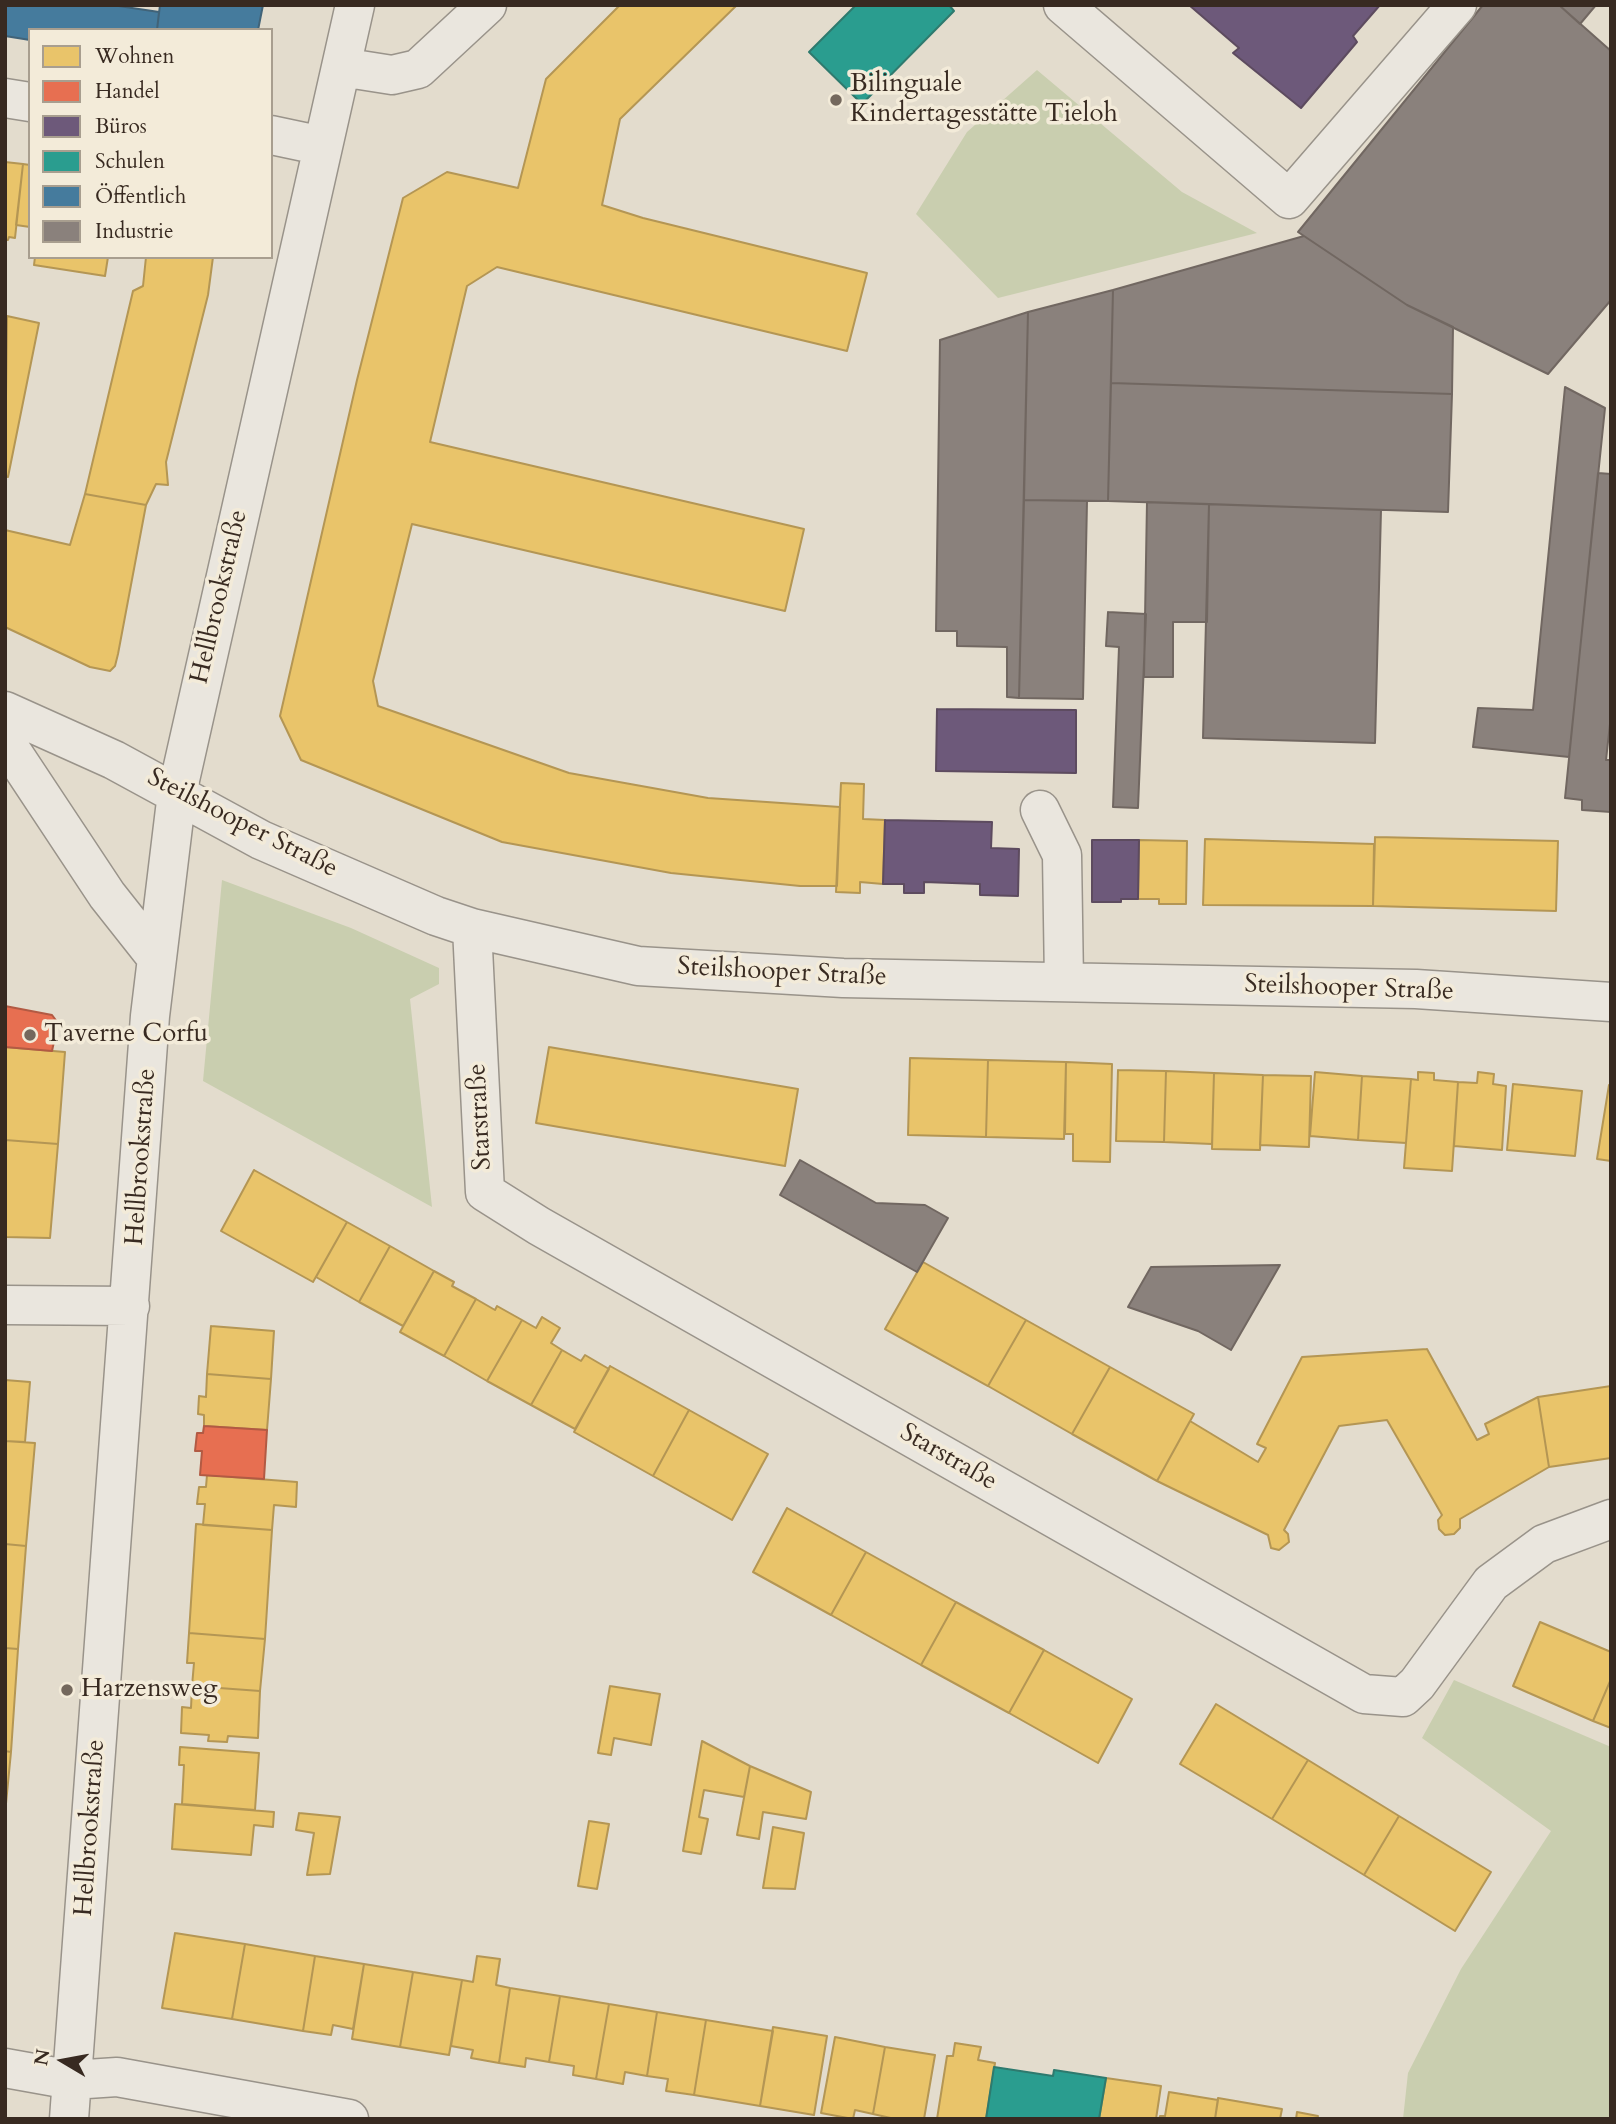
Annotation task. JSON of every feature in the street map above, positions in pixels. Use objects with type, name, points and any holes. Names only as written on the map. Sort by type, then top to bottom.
[{"type":"street","name":"Hellbrookstraße","points":[[69,2119],[156,957],[177,793],[355,5]]},
{"type":"street","points":[[341,67],[392,75],[418,69],[487,5]]},
{"type":"street","points":[[1063,5],[1289,200],[1457,5]]},
{"type":"street","points":[[5,98],[28,102]]},
{"type":"street","points":[[273,135],[323,146]]},
{"type":"street","name":"Steilshooper Straße","points":[[5,712],[114,760],[261,840],[436,916],[472,928],[638,966],[843,978],[1416,989],[1611,1002]]},
{"type":"street","points":[[5,741],[107,895],[156,957]]},
{"type":"street","points":[[1040,810],[1062,855],[1065,982]]},
{"type":"street","name":"Starstraße","points":[[472,928],[485,1192],[539,1226],[1364,1694],[1403,1697],[1417,1684],[1491,1583],[1544,1544],[1611,1519]]},
{"type":"street","points":[[5,1305],[130,1306]]},
{"type":"street","points":[[5,2068],[72,2080],[117,2077],[349,2119]]},
{"type":"green space","points":[[1037,70],[1182,192],[1257,233],[998,298],[916,214],[967,132]]},
{"type":"green space","points":[[222,880],[351,928],[439,968],[439,984],[410,999],[432,1207],[203,1081]]},
{"type":"green space","points":[[1454,1680],[1611,1747],[1611,2119],[1403,2119],[1408,2073],[1461,1969],[1551,1831],[1422,1738]]},
{"type":"building: Wohnen","points":[[620,5],[737,5],[620,119],[602,205],[643,218],[867,273],[847,351],[497,267],[467,286],[430,442],[804,529],[785,611],[412,524],[373,681],[378,706],[569,773],[708,798],[840,807],[837,886],[800,886],[671,873],[502,842],[301,760],[280,716],[357,380],[403,198],[447,172],[518,188],[546,79]]},
{"type":"building: Wohnen","points":[[5,162],[23,164],[15,238],[9,237],[8,240],[5,240]]},
{"type":"building: Wohnen","points":[[23,164],[28,165],[28,227],[16,225]]},
{"type":"building: Wohnen","points":[[35,259],[108,259],[105,276],[34,265]]},
{"type":"building: Wohnen","points":[[146,259],[213,259],[208,295],[166,462],[168,485],[156,484],[146,505],[85,494],[133,291],[143,286]]},
{"type":"building: Wohnen","points":[[7,316],[39,323],[8,477],[5,476]]},
{"type":"building: Wohnen","points":[[85,494],[146,505],[118,654],[115,666],[110,671],[90,667],[5,627],[5,530],[70,545]]},
{"type":"building: Wohnen","points":[[841,783],[864,784],[863,819],[885,820],[883,884],[860,882],[860,893],[836,892]]},
{"type":"building: Wohnen","points":[[1375,837],[1558,841],[1556,911],[1373,906]]},
{"type":"building: Wohnen","points":[[1205,839],[1374,844],[1373,906],[1203,905]]},
{"type":"building: Wohnen","points":[[1139,840],[1187,841],[1186,904],[1159,904],[1159,899],[1138,899]]},
{"type":"building: Wohnen","points":[[5,1047],[65,1052],[58,1144],[5,1140]]},
{"type":"building: Wohnen","points":[[549,1047],[798,1089],[785,1166],[536,1123]]},
{"type":"building: Wohnen","points":[[910,1058],[988,1060],[986,1137],[908,1135]]},
{"type":"building: Wohnen","points":[[988,1060],[1066,1062],[1064,1139],[986,1137]]},
{"type":"building: Wohnen","points":[[1066,1062],[1112,1064],[1110,1162],[1073,1161],[1073,1134],[1065,1134]]},
{"type":"building: Wohnen","points":[[1118,1070],[1166,1071],[1164,1142],[1116,1141]]},
{"type":"building: Wohnen","points":[[1166,1071],[1214,1073],[1212,1144],[1164,1142]]},
{"type":"building: Wohnen","points":[[1315,1072],[1362,1076],[1358,1140],[1310,1136]]},
{"type":"building: Wohnen","points":[[1418,1072],[1434,1073],[1434,1080],[1458,1082],[1452,1171],[1404,1168],[1411,1079],[1418,1080]]},
{"type":"building: Wohnen","points":[[1478,1072],[1494,1074],[1493,1084],[1506,1086],[1502,1150],[1454,1146],[1458,1082],[1477,1083]]},
{"type":"building: Wohnen","points":[[1214,1073],[1263,1075],[1260,1150],[1212,1149]]},
{"type":"building: Wohnen","points":[[1263,1075],[1311,1076],[1309,1147],[1260,1145]]},
{"type":"building: Wohnen","points":[[1362,1076],[1411,1079],[1406,1143],[1358,1140]]},
{"type":"building: Wohnen","points":[[1513,1084],[1582,1091],[1575,1156],[1507,1150]]},
{"type":"building: Wohnen","points":[[1611,1085],[1611,1161],[1597,1159]]},
{"type":"building: Wohnen","points":[[5,1140],[58,1144],[50,1238],[5,1237]]},
{"type":"building: Wohnen","points":[[254,1170],[347,1222],[313,1282],[221,1231]]},
{"type":"building: Wohnen","points":[[347,1222],[390,1246],[359,1302],[316,1277]]},
{"type":"building: Wohnen","points":[[390,1246],[434,1271],[403,1326],[359,1302]]},
{"type":"building: Wohnen","points":[[923,1262],[1026,1320],[988,1386],[885,1329]]},
{"type":"building: Wohnen","points":[[434,1271],[454,1282],[452,1286],[476,1299],[444,1356],[400,1332]]},
{"type":"building: Wohnen","points":[[476,1299],[495,1310],[497,1306],[522,1320],[487,1381],[444,1356]]},
{"type":"building: Wohnen","points":[[542,1317],[560,1328],[551,1343],[562,1350],[531,1405],[487,1381],[522,1320],[536,1328]]},
{"type":"building: Wohnen","points":[[1026,1320],[1110,1367],[1072,1434],[988,1386]]},
{"type":"building: Wohnen","points":[[211,1326],[274,1331],[271,1379],[207,1374]]},
{"type":"building: Wohnen","points":[[1427,1349],[1477,1440],[1489,1434],[1485,1424],[1538,1397],[1549,1467],[1460,1519],[1460,1528],[1454,1534],[1445,1535],[1439,1529],[1438,1520],[1442,1515],[1387,1420],[1339,1426],[1284,1530],[1288,1534],[1289,1542],[1279,1550],[1271,1548],[1268,1535],[1157,1481],[1190,1421],[1258,1462],[1266,1448],[1257,1444],[1302,1357]]},
{"type":"building: Wohnen","points":[[562,1350],[581,1361],[585,1355],[609,1369],[575,1429],[531,1405]]},
{"type":"building: Wohnen","points":[[610,1366],[689,1410],[653,1476],[574,1432]]},
{"type":"building: Wohnen","points":[[1110,1367],[1194,1414],[1157,1481],[1072,1434]]},
{"type":"building: Wohnen","points":[[207,1374],[271,1379],[267,1430],[204,1426],[204,1415],[198,1414],[199,1396],[206,1397]]},
{"type":"building: Wohnen","points":[[5,1380],[30,1382],[25,1442],[5,1441]]},
{"type":"building: Wohnen","points":[[1611,1386],[1611,1458],[1549,1467],[1538,1397]]},
{"type":"building: Wohnen","points":[[689,1410],[768,1454],[732,1520],[653,1476]]},
{"type":"building: Wohnen","points":[[5,1441],[35,1443],[26,1546],[5,1544]]},
{"type":"building: Wohnen","points":[[207,1475],[297,1482],[296,1507],[274,1505],[272,1530],[203,1525],[205,1504],[197,1504],[199,1487],[206,1487]]},
{"type":"building: Wohnen","points":[[787,1508],[866,1552],[831,1615],[753,1572]]},
{"type":"building: Wohnen","points":[[196,1524],[272,1530],[265,1639],[189,1633]]},
{"type":"building: Wohnen","points":[[5,1544],[26,1546],[18,1649],[5,1648]]},
{"type":"building: Wohnen","points":[[866,1552],[956,1602],[921,1665],[831,1615]]},
{"type":"building: Wohnen","points":[[956,1602],[1044,1650],[1009,1713],[921,1665]]},
{"type":"building: Wohnen","points":[[1540,1622],[1611,1652],[1611,1679],[1593,1721],[1513,1686]]},
{"type":"building: Wohnen","points":[[189,1633],[265,1639],[260,1691],[192,1686],[194,1663],[187,1663]]},
{"type":"building: Wohnen","points":[[5,1648],[18,1649],[11,1752],[5,1751]]},
{"type":"building: Wohnen","points":[[1044,1650],[1132,1699],[1098,1763],[1009,1713]]},
{"type":"building: Wohnen","points":[[1611,1679],[1611,1728],[1593,1721]]},
{"type":"building: Wohnen","points":[[192,1686],[260,1691],[258,1738],[228,1736],[227,1742],[208,1741],[209,1735],[181,1733],[182,1707],[191,1708]]},
{"type":"building: Wohnen","points":[[610,1686],[660,1694],[651,1745],[614,1738],[611,1755],[598,1753]]},
{"type":"building: Wohnen","points":[[1216,1704],[1308,1760],[1272,1819],[1180,1764]]},
{"type":"building: Wohnen","points":[[702,1741],[750,1766],[744,1797],[704,1790],[699,1817],[708,1819],[701,1854],[683,1851]]},
{"type":"building: Wohnen","points":[[180,1747],[259,1753],[255,1810],[182,1804],[184,1765],[179,1765]]},
{"type":"building: Wohnen","points":[[5,1751],[11,1752],[5,1814]]},
{"type":"building: Wohnen","points":[[1308,1760],[1399,1816],[1364,1875],[1272,1819]]},
{"type":"building: Wohnen","points":[[750,1766],[811,1792],[806,1819],[763,1812],[759,1839],[737,1835]]},
{"type":"building: Wohnen","points":[[175,1804],[274,1812],[273,1827],[254,1825],[251,1855],[172,1849]]},
{"type":"building: Wohnen","points":[[299,1813],[340,1817],[330,1874],[307,1875],[314,1833],[296,1830]]},
{"type":"building: Wohnen","points":[[1399,1816],[1491,1872],[1455,1931],[1364,1875]]},
{"type":"building: Wohnen","points":[[589,1821],[609,1824],[597,1889],[578,1886]]},
{"type":"building: Wohnen","points":[[773,1827],[804,1833],[795,1889],[763,1888]]},
{"type":"building: Wohnen","points":[[175,1933],[245,1944],[232,2019],[162,2008]]},
{"type":"building: Wohnen","points":[[245,1944],[315,1956],[303,2031],[232,2019]]},
{"type":"building: Wohnen","points":[[315,1956],[364,1964],[353,2029],[333,2025],[331,2035],[303,2031]]},
{"type":"building: Wohnen","points":[[477,1956],[500,1959],[496,1985],[510,1988],[499,2063],[471,2058],[473,2050],[451,2046],[462,1980],[473,1982]]},
{"type":"building: Wohnen","points":[[364,1964],[413,1972],[400,2047],[352,2039]]},
{"type":"building: Wohnen","points":[[413,1972],[462,1980],[449,2055],[400,2047]]},
{"type":"building: Wohnen","points":[[510,1988],[560,1996],[549,2062],[526,2058],[525,2067],[499,2063]]},
{"type":"building: Wohnen","points":[[560,1996],[609,2004],[596,2079],[573,2075],[574,2066],[549,2062]]},
{"type":"building: Wohnen","points":[[609,2004],[657,2012],[647,2076],[625,2072],[623,2084],[596,2079]]},
{"type":"building: Wohnen","points":[[657,2012],[706,2020],[694,2095],[666,2091],[668,2079],[647,2076]]},
{"type":"building: Wohnen","points":[[706,2020],[773,2031],[760,2106],[694,2095]]},
{"type":"building: Wohnen","points":[[773,2027],[827,2036],[814,2115],[760,2106]]},
{"type":"building: Wohnen","points":[[835,2037],[885,2047],[873,2114],[855,2110],[853,2119],[821,2113]]},
{"type":"building: Wohnen","points":[[955,2043],[981,2047],[978,2060],[995,2063],[986,2119],[937,2119],[947,2056],[953,2056]]},
{"type":"building: Wohnen","points":[[885,2047],[935,2055],[924,2119],[895,2119],[873,2114]]},
{"type":"building: Wohnen","points":[[1106,2078],[1161,2086],[1156,2119],[1099,2119]]},
{"type":"building: Wohnen","points":[[1169,2092],[1218,2100],[1215,2119],[1159,2119],[1160,2116],[1165,2116]]},
{"type":"building: Wohnen","points":[[1218,2098],[1282,2109],[1280,2119],[1215,2119]]},
{"type":"building: Wohnen","points":[[1297,2112],[1318,2116],[1317,2119],[1296,2119]]},
{"type":"building: Handel","name":"Taverne Corfu","points":[[5,1006],[52,1015],[58,1023],[52,1051],[5,1047]]},
{"type":"building: Handel","points":[[204,1426],[267,1430],[264,1479],[200,1475],[202,1451],[195,1451],[197,1433],[203,1433]]},
{"type":"building: Büros","points":[[1189,5],[1380,5],[1353,36],[1357,42],[1301,108],[1233,53],[1239,48]]},
{"type":"building: Büros","points":[[937,709],[1076,710],[1076,773],[936,771]]},
{"type":"building: Büros","points":[[885,820],[992,822],[991,848],[1019,849],[1018,896],[980,895],[980,884],[924,882],[924,893],[904,893],[904,884],[883,884]]},
{"type":"building: Büros","points":[[1092,840],[1139,840],[1138,899],[1092,902]]},
{"type":"building: Schulen","points":[[856,5],[949,5],[954,11],[862,104],[809,52]]},
{"type":"building: Schulen","points":[[994,2067],[1053,2076],[1054,2070],[1106,2078],[1099,2119],[986,2119]]},
{"type":"building: Öffentlich","points":[[5,5],[112,5],[159,12],[157,28],[28,28],[28,40],[5,36]]},
{"type":"building: Öffentlich","points":[[160,5],[263,5],[258,28],[157,28]]},
{"type":"building: Industrie","points":[[1483,5],[1559,5],[1611,51],[1611,300],[1548,374],[1407,305],[1298,232]]},
{"type":"building: Industrie","points":[[1559,5],[1596,5],[1580,24]]},
{"type":"building: Industrie","points":[[1304,236],[1407,305],[1453,327],[1452,394],[1111,383],[1113,290]]},
{"type":"building: Industrie","points":[[1113,290],[1108,501],[1024,500],[1028,312]]},
{"type":"building: Industrie","points":[[1028,312],[1019,698],[1007,697],[1007,647],[957,646],[957,631],[936,631],[940,340]]},
{"type":"building: Industrie","points":[[1111,383],[1452,394],[1448,512],[1108,501]]},
{"type":"building: Industrie","points":[[1565,387],[1605,408],[1569,757],[1473,747],[1478,708],[1533,710]]},
{"type":"building: Industrie","points":[[1598,473],[1611,474],[1611,715],[1606,760],[1611,760],[1611,812],[1582,810],[1582,800],[1565,798]]},
{"type":"building: Industrie","points":[[1024,500],[1087,501],[1083,699],[1019,698]]},
{"type":"building: Industrie","points":[[1147,502],[1209,504],[1207,622],[1173,622],[1173,677],[1144,677]]},
{"type":"building: Industrie","points":[[1209,504],[1381,510],[1375,743],[1203,738]]},
{"type":"building: Industrie","points":[[1108,612],[1146,614],[1138,808],[1113,807],[1119,647],[1106,646]]},
{"type":"building: Industrie","points":[[800,1160],[876,1203],[925,1205],[948,1218],[917,1272],[780,1195]]},
{"type":"building: Industrie","points":[[1280,1265],[1231,1350],[1198,1331],[1128,1307],[1151,1267]]},
{"type":"place","name":"Bilinguale Kindertagesstätte Tieloh","points":[[836,100]]},
{"type":"place","name":"Taverne Corfu","points":[[30,1035]]},
{"type":"place","name":"Harzensweg","points":[[67,1690]]}]
